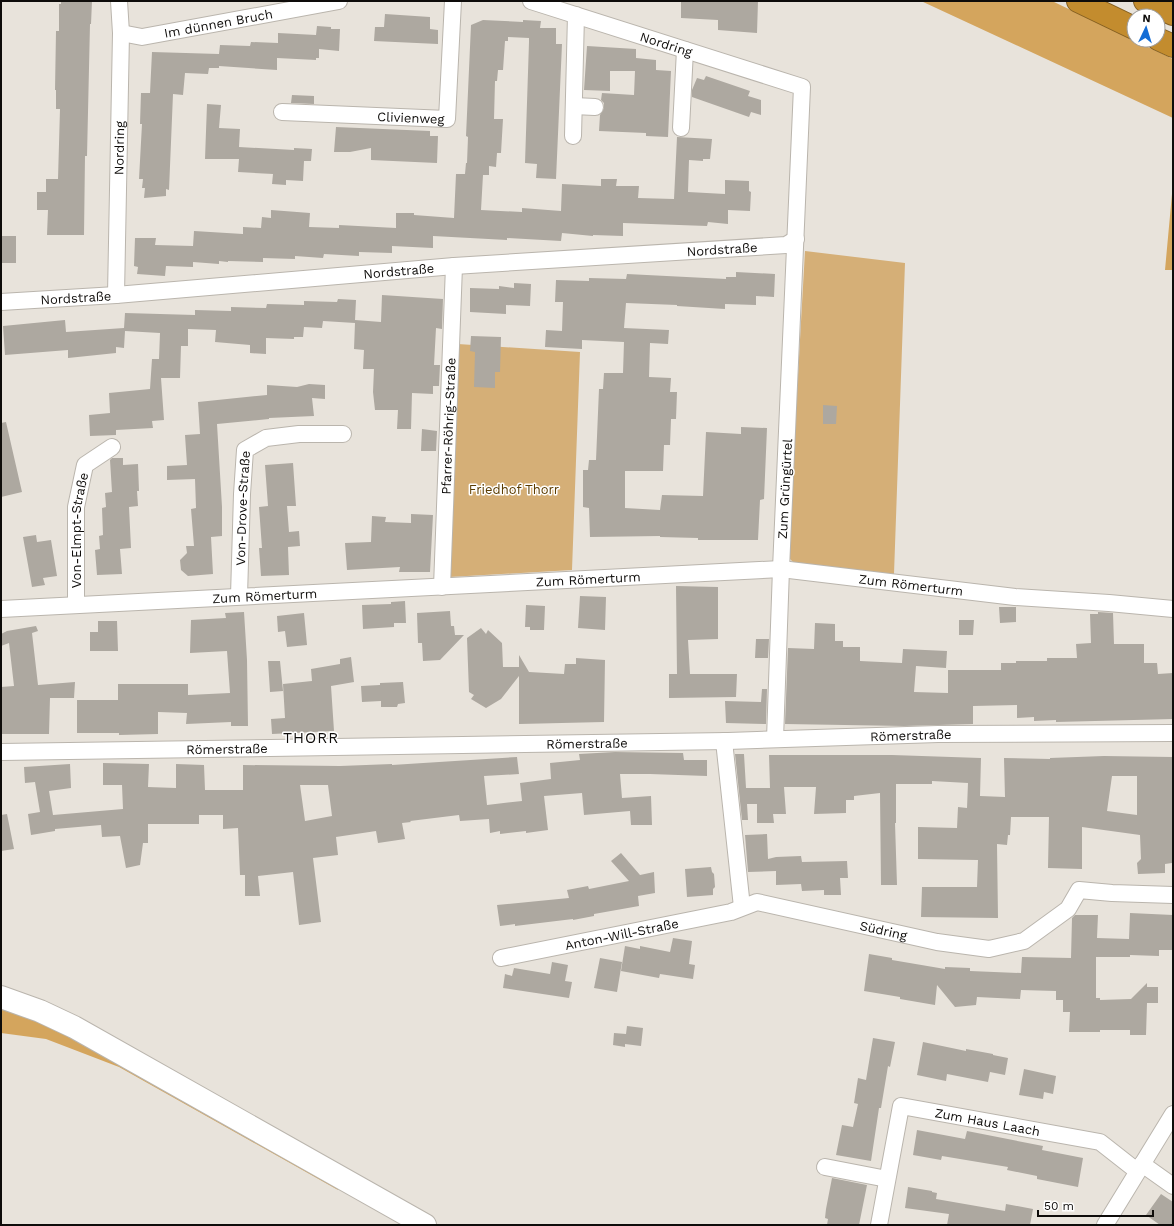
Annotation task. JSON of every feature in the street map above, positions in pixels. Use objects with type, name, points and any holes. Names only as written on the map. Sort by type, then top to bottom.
[{"type":"highway","points":[[1078,1],[1126,24]]},
{"type":"highway","points":[[1145,1],[1173,14]]},
{"type":"main road","points":[[1,997],[40,1011],[74,1027],[425,1225]]},
{"type":"street","name":"Nordring","points":[[116,296],[121,32],[119,1]]},
{"type":"street","name":"Im dünnen Bruch","points":[[121,32],[142,37],[340,1]]},
{"type":"street","name":"Clivienweg","points":[[282,112],[447,119],[453,1]]},
{"type":"street","name":"Nordring","points":[[531,1],[802,86]]},
{"type":"street","points":[[573,136],[576,15]]},
{"type":"street","points":[[681,128],[685,50]]},
{"type":"street","name":"Zum Grüngürtel","points":[[775,739],[802,86]]},
{"type":"street","points":[[574,106],[595,107]]},
{"type":"street","name":"Nordstraße","points":[[1,302],[116,296],[454,266],[786,244],[796,239]]},
{"type":"street","name":"Pfarrer-Röhrig-Straße","points":[[442,586],[454,266]]},
{"type":"street","name":"Von-Drove-Straße","points":[[240,596],[242,494],[245,450],[266,438],[299,434],[343,434]]},
{"type":"street","name":"Von-Elmpt-Straße","points":[[76,605],[76,507],[85,465],[112,447]]},
{"type":"street","name":"Zum Römerturm","points":[[1,609],[781,569],[1015,598],[1108,603],[1173,609]]},
{"type":"street","name":"Römerstraße","points":[[1,752],[724,741],[938,734],[1173,732]]},
{"type":"street","points":[[724,741],[742,907]]},
{"type":"street","name":"Südring","points":[[742,907],[757,902],[937,942],[989,949],[1024,941],[1068,909],[1079,890],[1112,893],[1173,895]]},
{"type":"street","name":"Anton-Will-Straße","points":[[501,958],[731,912],[742,907]]},
{"type":"street","name":"Zum Haus Laach","points":[[879,1225],[901,1106],[1100,1142],[1140,1167]]},
{"type":"street","points":[[1105,1225],[1173,1114]]},
{"type":"street","points":[[825,1167],[887,1179]]},
{"type":"street","points":[[1140,1167],[1173,1186]]},
{"type":"green space","points":[[805,251],[905,263],[894,574],[794,563],[790,559],[788,553]]},
{"type":"green space","name":"Friedhof Thorr","points":[[458,344],[580,352],[572,570],[449,577]]},
{"type":"shaded area","points":[[921,1],[1052,1],[1126,36],[1126,48],[1150,48],[1173,59],[1173,118]]},
{"type":"shaded area","points":[[1173,183],[1173,270],[1165,270]]},
{"type":"shaded area","points":[[1,1005],[62,1030],[337,1187],[338,1190],[119,1067],[46,1039],[1,1033]]},
{"type":"building","points":[[61,1],[92,1],[90,24],[87,156],[85,156],[84,235],[47,235],[48,210],[37,210],[37,192],[46,192],[46,179],[58,179],[60,109],[56,109],[55,90],[56,31],[59,31],[59,4],[61,4]]},
{"type":"building","points":[[681,1],[758,1],[757,33],[718,30],[718,20],[681,18]]},
{"type":"building","points":[[385,14],[430,17],[430,29],[438,30],[438,44],[374,41],[375,27],[384,27]]},
{"type":"building","points":[[483,20],[523,22],[523,20],[541,21],[540,28],[556,28],[556,44],[562,44],[556,179],[536,178],[537,164],[525,163],[529,38],[508,37],[508,41],[505,41],[503,70],[498,70],[497,81],[495,81],[494,119],[503,119],[501,153],[497,153],[496,167],[489,166],[489,175],[483,175],[481,210],[522,212],[522,208],[561,211],[562,184],[601,186],[601,179],[617,179],[616,186],[639,186],[638,198],[674,199],[677,137],[712,139],[710,159],[703,159],[703,161],[689,160],[688,192],[725,194],[725,180],[749,181],[749,191],[751,192],[750,211],[728,210],[728,224],[708,222],[707,226],[623,223],[623,236],[593,236],[562,233],[561,241],[433,236],[433,248],[392,246],[392,253],[359,252],[359,256],[324,254],[323,258],[295,256],[295,259],[263,258],[263,262],[219,261],[219,264],[193,262],[193,267],[166,266],[165,276],[137,274],[138,267],[134,266],[135,238],[156,238],[155,245],[193,246],[194,231],[243,234],[243,227],[261,228],[262,217],[271,218],[271,210],[310,213],[309,227],[339,228],[339,225],[396,228],[396,213],[414,213],[414,215],[454,218],[456,174],[465,174],[467,163],[468,137],[466,136],[471,25]]},
{"type":"building","points":[[317,26],[340,29],[339,51],[319,49],[319,58],[316,58],[316,60],[277,58],[277,70],[219,66],[219,68],[209,68],[208,74],[185,73],[183,95],[173,94],[169,190],[166,189],[166,196],[144,198],[145,188],[142,188],[143,179],[139,179],[142,124],[140,124],[141,93],[150,93],[152,52],[219,54],[220,45],[250,46],[251,42],[278,43],[278,33],[316,35]]},
{"type":"building","points":[[587,46],[636,49],[636,58],[656,60],[656,70],[671,71],[668,137],[646,136],[646,133],[599,131],[600,115],[604,108],[604,103],[601,100],[602,93],[634,95],[635,71],[610,71],[610,91],[584,90]]},
{"type":"building","points":[[706,76],[750,91],[748,96],[761,100],[761,115],[751,112],[749,117],[692,97],[692,90],[697,78],[704,80]]},
{"type":"building","points":[[292,95],[314,96],[314,104],[291,103]]},
{"type":"building","points":[[207,104],[221,105],[219,128],[240,129],[239,147],[294,150],[294,148],[312,149],[311,161],[304,161],[303,181],[286,180],[286,185],[272,184],[273,174],[238,172],[239,159],[205,159]]},
{"type":"building","points":[[336,127],[430,131],[430,136],[438,136],[437,163],[371,160],[371,148],[350,152],[334,152]]},
{"type":"building","points":[[1,236],[16,236],[16,263],[1,263]]},
{"type":"building","points":[[736,272],[775,274],[774,297],[756,296],[756,305],[725,304],[725,309],[626,303],[624,328],[669,330],[668,344],[650,343],[649,377],[671,378],[670,392],[677,392],[676,419],[671,419],[670,445],[664,445],[663,471],[625,471],[625,508],[660,510],[662,495],[703,496],[706,432],[741,434],[741,427],[767,428],[764,499],[760,500],[758,540],[698,540],[698,538],[660,536],[590,537],[589,508],[583,507],[583,470],[588,470],[589,460],[596,460],[599,389],[603,389],[604,373],[623,373],[624,342],[582,340],[582,349],[545,347],[546,330],[562,331],[563,302],[555,302],[556,280],[589,281],[589,278],[626,279],[627,274],[726,279],[726,277],[736,277]]},
{"type":"building","points":[[514,283],[531,284],[530,306],[506,305],[506,314],[470,312],[470,288],[499,289],[499,286],[514,288]]},
{"type":"building","points":[[382,295],[443,299],[442,329],[436,328],[434,365],[440,365],[439,386],[433,386],[433,394],[412,393],[411,429],[397,429],[398,410],[375,410],[373,392],[374,369],[363,369],[364,350],[354,349],[355,323],[323,321],[322,328],[304,327],[303,337],[294,337],[294,339],[266,338],[266,354],[250,353],[250,345],[215,342],[216,330],[188,329],[188,346],[181,346],[180,378],[161,378],[164,420],[152,421],[153,428],[116,430],[116,435],[90,436],[89,415],[110,413],[109,393],[150,389],[152,359],[159,359],[160,333],[125,331],[124,348],[116,347],[116,353],[68,358],[68,350],[5,355],[3,326],[65,320],[66,332],[124,328],[125,313],[195,315],[195,310],[231,311],[231,307],[266,308],[267,304],[304,305],[304,301],[337,302],[338,299],[356,300],[355,320],[381,322]]},
{"type":"building","points":[[471,336],[501,337],[500,372],[495,372],[495,388],[474,387],[475,352],[470,351]]},
{"type":"building","points":[[309,384],[325,385],[325,399],[312,398],[314,416],[269,418],[217,424],[222,507],[222,536],[211,537],[213,574],[188,576],[181,570],[180,560],[187,553],[186,546],[194,546],[191,509],[196,508],[195,479],[167,480],[167,466],[187,465],[185,435],[200,434],[198,402],[267,395],[267,385],[297,387]]},
{"type":"building","points":[[823,405],[837,406],[836,424],[823,424]]},
{"type":"building","points":[[6,422],[22,492],[1,497],[1,423]]},
{"type":"building","points":[[422,429],[437,431],[436,451],[421,451]]},
{"type":"building","points":[[112,458],[123,458],[123,465],[138,464],[138,506],[129,507],[131,548],[120,549],[122,574],[97,575],[95,550],[100,549],[99,536],[103,535],[102,508],[106,507],[105,493],[112,492],[110,460]]},
{"type":"building","points":[[293,463],[296,506],[287,506],[289,532],[299,531],[300,546],[288,547],[289,575],[261,576],[259,548],[262,548],[259,507],[268,506],[265,465]]},
{"type":"building","points":[[411,514],[433,515],[430,572],[399,572],[400,567],[347,570],[345,543],[371,542],[372,516],[386,517],[385,522],[411,523]]},
{"type":"building","points":[[36,535],[37,542],[51,540],[57,576],[43,578],[45,585],[32,587],[23,537]]},
{"type":"building","points":[[676,586],[718,587],[718,639],[688,640],[690,674],[737,674],[736,697],[669,698],[669,674],[677,674]]},
{"type":"building","points":[[580,596],[606,597],[605,630],[578,628]]},
{"type":"building","points":[[405,601],[406,623],[394,623],[394,627],[363,629],[362,605],[391,604],[391,602]]},
{"type":"building","points":[[526,605],[545,606],[544,630],[530,630],[530,627],[525,627]]},
{"type":"building","points":[[999,607],[1016,607],[1016,622],[1000,623]]},
{"type":"building","points":[[450,611],[451,626],[454,626],[455,635],[464,635],[440,660],[423,661],[422,643],[418,643],[417,613]]},
{"type":"building","points":[[244,612],[247,660],[248,726],[231,726],[231,722],[186,724],[187,713],[158,712],[158,734],[119,735],[119,733],[77,733],[77,700],[118,700],[118,684],[188,684],[188,695],[230,693],[227,651],[190,653],[191,620],[226,618],[225,613]]},
{"type":"building","points":[[1098,612],[1113,613],[1114,644],[1144,644],[1144,663],[1157,663],[1158,674],[1173,673],[1173,719],[1056,722],[1056,720],[1034,721],[1034,717],[1017,718],[1017,705],[973,706],[973,724],[904,726],[785,724],[788,648],[814,649],[815,623],[835,624],[835,641],[843,641],[843,647],[860,647],[860,661],[902,663],[903,649],[947,651],[946,668],[916,666],[914,692],[948,693],[948,670],[1001,670],[1001,663],[1016,663],[1016,661],[1047,661],[1047,658],[1077,658],[1076,644],[1091,643],[1090,614],[1098,614]]},
{"type":"building","points":[[304,613],[307,645],[287,647],[285,631],[278,632],[277,616]]},
{"type":"building","points":[[959,620],[974,620],[973,635],[959,635]]},
{"type":"building","points":[[98,621],[117,621],[118,651],[90,651],[90,632],[98,632]]},
{"type":"building","points":[[36,626],[38,631],[32,633],[38,685],[75,682],[74,698],[50,698],[49,734],[1,734],[1,687],[14,686],[9,643],[1,646],[1,634],[7,631]]},
{"type":"building","points":[[481,628],[486,634],[488,630],[502,643],[503,667],[519,667],[519,655],[529,672],[564,674],[565,664],[576,664],[576,658],[605,660],[604,722],[519,724],[519,676],[501,699],[486,708],[471,699],[474,695],[469,692],[467,638]]},
{"type":"building","points":[[756,639],[769,639],[768,658],[755,658]]},
{"type":"building","points":[[351,657],[354,682],[331,686],[334,731],[272,734],[271,719],[285,718],[283,684],[312,681],[311,669],[340,664],[340,659]]},
{"type":"building","points":[[268,661],[280,661],[283,691],[270,692]]},
{"type":"building","points":[[403,682],[405,703],[398,704],[397,707],[381,707],[381,701],[362,702],[361,686]]},
{"type":"building","points":[[762,689],[767,689],[766,724],[726,723],[725,701],[761,702]]},
{"type":"building","points":[[615,752],[683,753],[684,760],[707,760],[707,776],[620,774],[622,798],[651,796],[652,825],[631,825],[630,811],[584,815],[582,793],[544,796],[548,830],[526,833],[526,831],[500,834],[500,831],[490,833],[489,819],[460,821],[459,815],[402,823],[405,839],[378,843],[376,831],[336,837],[338,855],[313,858],[321,922],[299,925],[293,872],[258,876],[260,896],[245,896],[245,875],[240,875],[238,828],[223,829],[223,815],[199,815],[199,824],[148,824],[148,843],[143,843],[140,865],[126,868],[120,836],[102,837],[101,825],[55,829],[55,831],[31,835],[28,814],[40,812],[35,782],[25,783],[24,767],[70,764],[71,788],[49,791],[53,815],[123,809],[122,785],[103,785],[103,763],[149,764],[148,787],[176,788],[176,764],[204,765],[205,790],[243,790],[243,765],[392,765],[517,757],[519,774],[484,776],[487,805],[522,801],[520,783],[551,779],[550,763],[580,760],[579,754]],"holes":[[[300,785],[328,785],[332,816],[305,821]]]},
{"type":"building","points":[[735,754],[744,754],[746,788],[770,788],[769,755],[892,755],[981,758],[980,796],[1005,797],[1004,758],[1050,759],[1104,756],[1173,757],[1172,863],[1165,864],[1165,873],[1138,874],[1137,863],[1141,859],[1140,835],[1082,827],[1082,869],[1048,868],[1049,817],[1011,817],[1010,835],[1008,835],[1007,845],[997,844],[998,918],[921,917],[922,887],[977,887],[978,860],[918,859],[918,827],[957,828],[958,807],[967,808],[968,783],[932,781],[932,784],[896,784],[895,823],[897,885],[881,885],[880,793],[854,796],[854,800],[846,800],[846,813],[814,814],[816,787],[784,787],[786,814],[773,814],[774,823],[757,823],[757,804],[747,804],[748,820],[742,820]],"holes":[[[1112,776],[1137,776],[1137,815],[1107,811]]]},
{"type":"building","points":[[7,814],[14,849],[1,851],[1,815]]},
{"type":"building","points":[[767,834],[768,859],[776,857],[801,856],[802,862],[847,861],[848,878],[840,878],[841,895],[824,895],[824,890],[802,891],[801,884],[776,885],[776,871],[748,872],[745,835]]},
{"type":"building","points":[[621,853],[640,875],[654,872],[655,893],[638,896],[639,906],[594,914],[594,916],[573,920],[515,926],[515,924],[500,926],[497,905],[569,898],[567,890],[588,886],[589,889],[629,881],[611,861]]},
{"type":"building","points":[[711,867],[714,874],[715,887],[713,889],[713,895],[687,897],[685,869]]},
{"type":"building","points":[[1130,913],[1173,915],[1173,950],[1159,950],[1159,956],[1130,955],[1130,957],[1096,957],[1096,998],[1100,998],[1100,1000],[1131,999],[1147,983],[1147,987],[1158,987],[1158,1003],[1147,1003],[1146,1035],[1130,1035],[1130,1030],[1069,1032],[1070,1012],[1063,1012],[1063,1000],[1056,1000],[1056,991],[1021,990],[1020,999],[977,997],[976,1005],[955,1007],[937,985],[935,1005],[864,991],[869,954],[892,958],[892,960],[945,969],[945,967],[970,968],[970,971],[1021,973],[1022,957],[1071,958],[1072,918],[1075,915],[1098,915],[1097,938],[1129,939]]},
{"type":"building","points":[[673,938],[692,941],[689,964],[695,965],[693,979],[660,974],[659,978],[621,971],[625,946],[640,949],[640,946],[670,952]]},
{"type":"building","points":[[600,958],[622,962],[617,992],[594,988]]},
{"type":"building","points":[[552,962],[568,965],[565,981],[572,982],[569,998],[503,988],[505,974],[512,976],[514,968],[550,974]]},
{"type":"building","points":[[627,1026],[643,1028],[641,1046],[625,1044],[625,1047],[613,1045],[614,1033],[626,1034]]},
{"type":"building","points":[[873,1038],[895,1042],[890,1067],[888,1066],[881,1108],[879,1108],[871,1161],[836,1155],[842,1125],[853,1127],[858,1104],[854,1103],[858,1078],[866,1080]]},
{"type":"building","points":[[923,1042],[1008,1058],[1005,1075],[990,1072],[988,1082],[947,1074],[946,1081],[917,1075]]},
{"type":"building","points":[[1024,1069],[1056,1076],[1053,1094],[1044,1092],[1043,1099],[1019,1095]]},
{"type":"building","points":[[917,1130],[965,1139],[967,1131],[1043,1146],[1042,1150],[1083,1158],[1078,1187],[1037,1179],[1037,1176],[1007,1170],[1008,1167],[942,1156],[941,1160],[913,1155]]},
{"type":"building","points":[[832,1178],[867,1185],[859,1225],[827,1225],[828,1219],[825,1218]]},
{"type":"building","points":[[908,1187],[937,1193],[936,1199],[1005,1211],[1006,1204],[1033,1209],[1030,1225],[947,1225],[949,1214],[905,1208]]},
{"type":"building","points":[[1161,1194],[1173,1202],[1173,1225],[1160,1225],[1146,1215]]},
{"type":"district","name":"THORR","points":[[311,738]]}]
